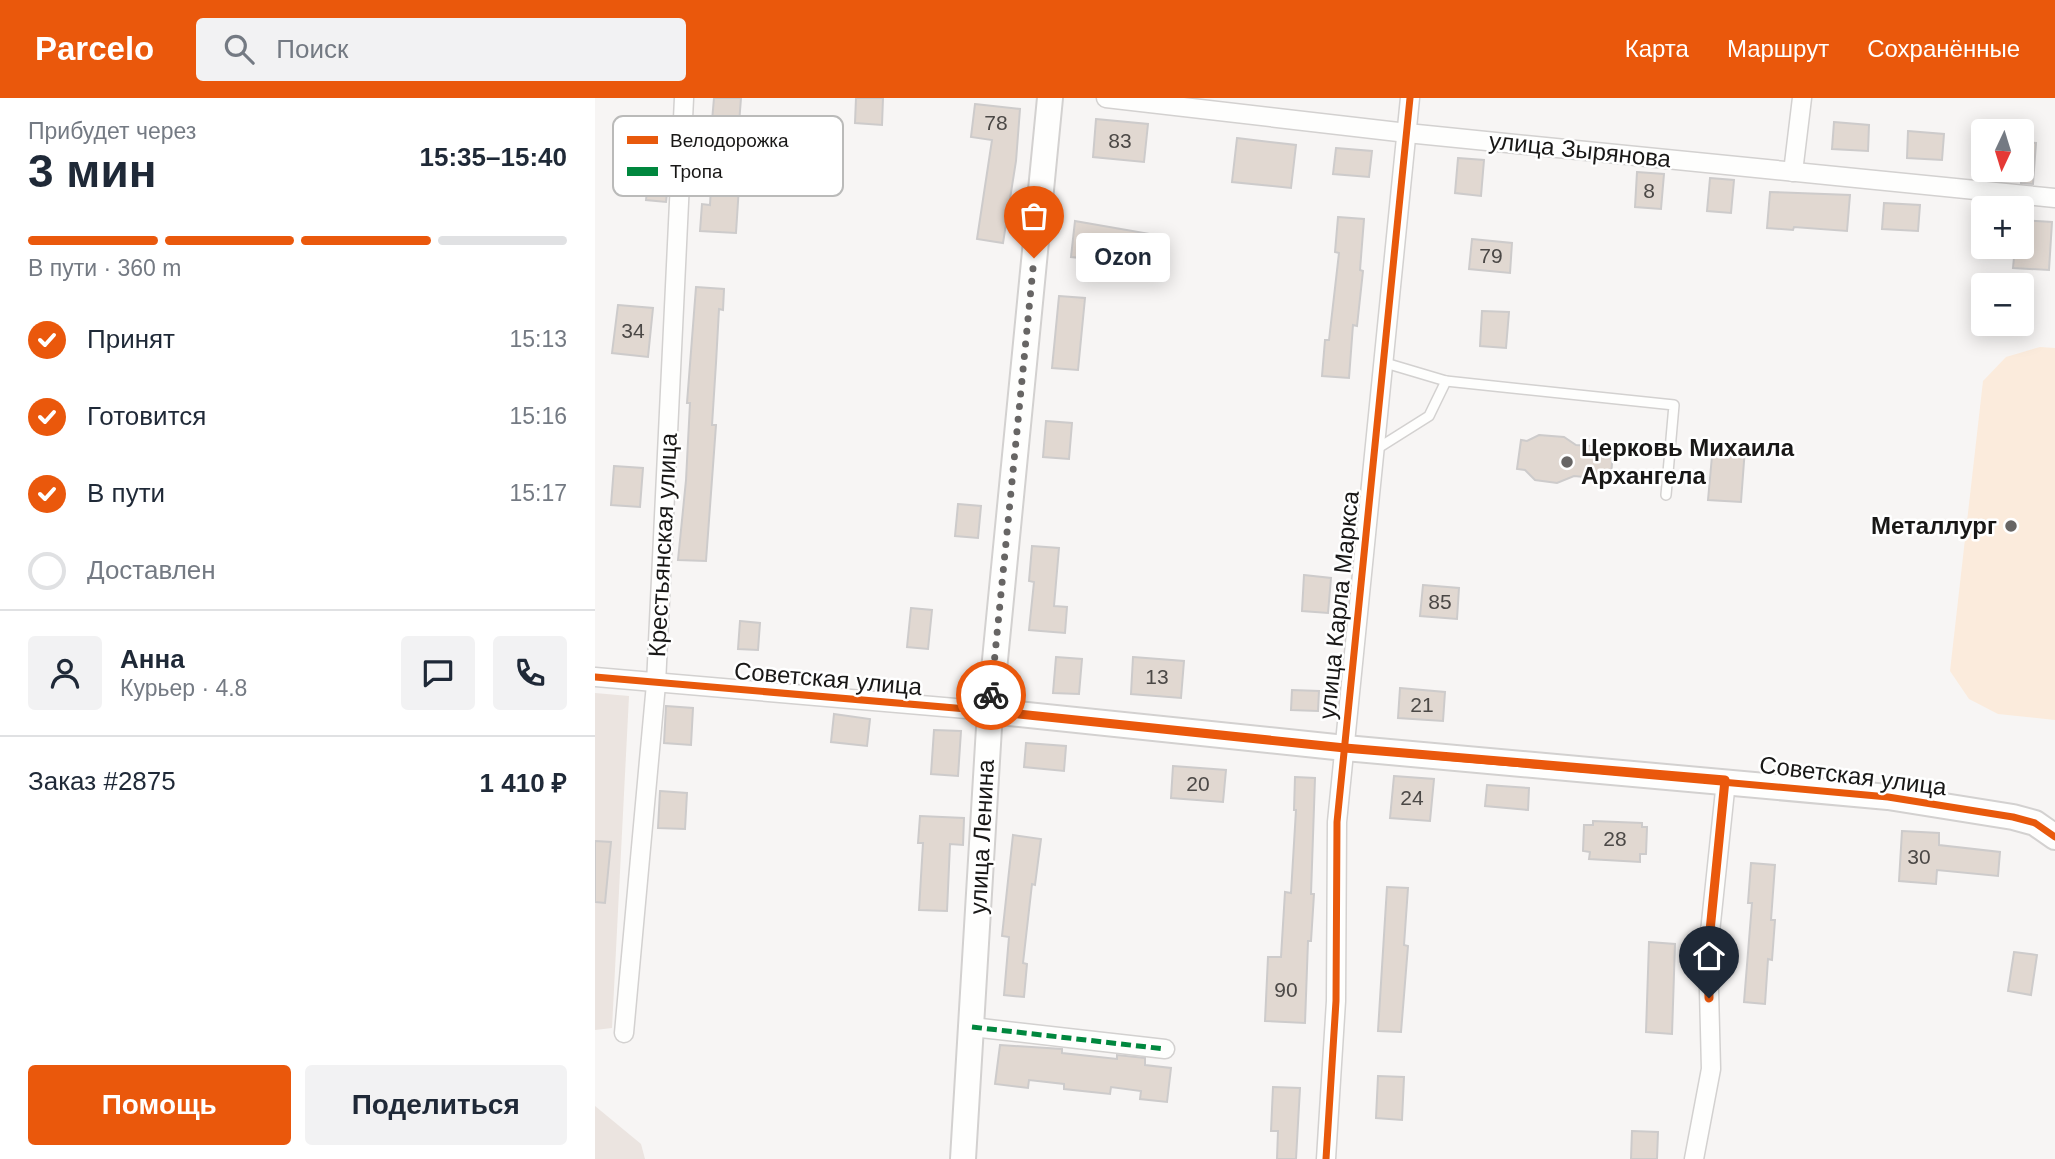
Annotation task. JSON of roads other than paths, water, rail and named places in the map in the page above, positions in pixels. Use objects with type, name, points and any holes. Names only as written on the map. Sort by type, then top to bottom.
[{"type":"main road","name":"улица Ленина","points":[[963,1159],[990,711],[1050,98]]},
{"type":"main road","name":"Советская улица","points":[[990,711],[1345,748],[1725,780],[1888,797],[1985,811],[2048,829]]},
{"type":"street","name":"Крестьянская улица","points":[[683,116],[684,98]]},
{"type":"street","name":"улица Зырянова","points":[[1106,98],[1407,133],[2055,198]]},
{"type":"street","name":"улица Карла Маркса","points":[[1326,1159],[1336,1001],[1337,822],[1411,98]]},
{"type":"street","points":[[1793,172],[1802,98]]},
{"type":"street","name":"Крестьянская улица","points":[[624,1034],[656,684],[679,196]]},
{"type":"street","name":"Советская улица","points":[[595,677],[990,711]]},
{"type":"street","points":[[1695,1159],[1711,1069],[1708,951],[1725,780]]},
{"type":"street","points":[[972,1027],[1165,1049]]},
{"type":"lane","points":[[1382,362],[1446,381],[1674,405],[1666,495]]},
{"type":"lane","points":[[1374,451],[1429,416],[1446,381]]},
{"type":"place","name":"Ozon","points":[[1034,258]]},
{"type":"place","name":"Церковь Михаила Архангела","points":[[1567,462]]},
{"type":"place","name":"Металлург","points":[[2011,526]]}]
